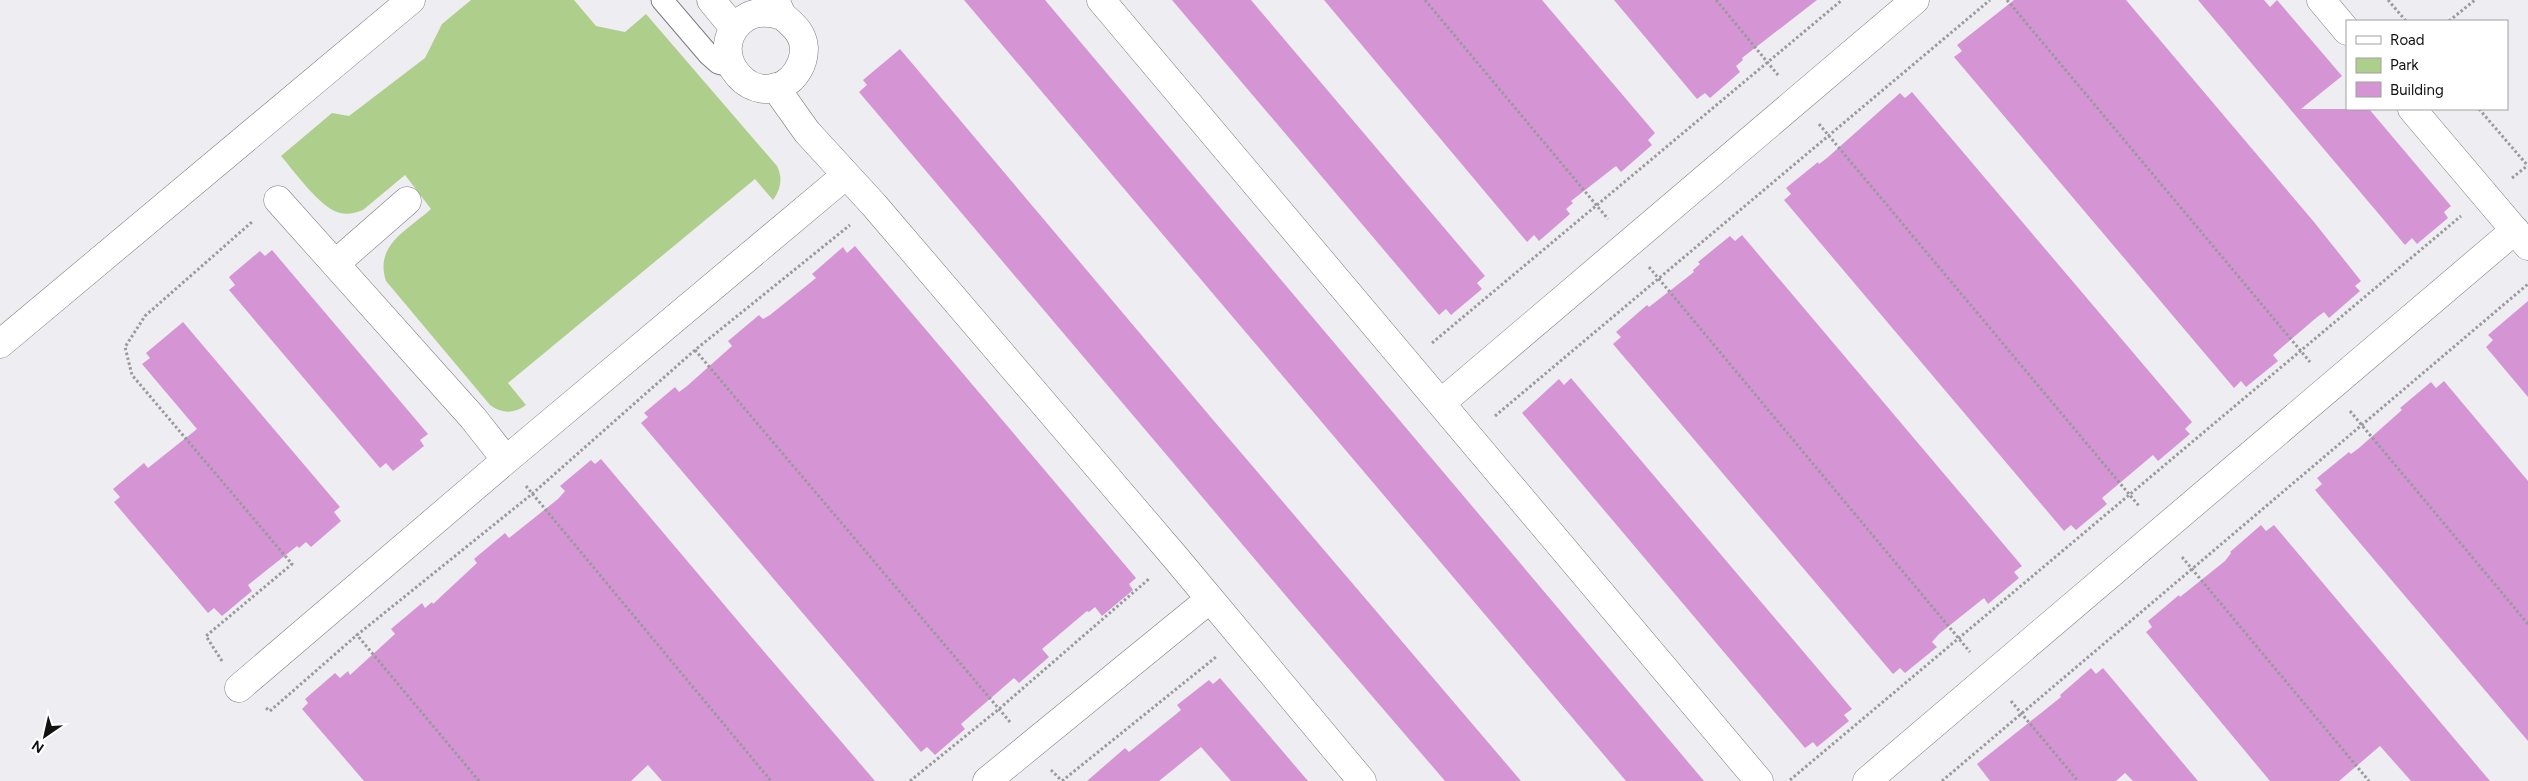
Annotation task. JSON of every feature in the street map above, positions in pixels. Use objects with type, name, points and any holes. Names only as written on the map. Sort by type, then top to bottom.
[{"type":"street","points":[[0,344],[411,0]]},
{"type":"street","points":[[711,0],[734,28]]},
{"type":"street","points":[[1101,0],[1759,781]]},
{"type":"street","points":[[1441,403],[1915,0]]},
{"type":"street","points":[[2321,0],[2346,30]]},
{"type":"street","points":[[779,8],[801,35],[804,48],[802,62],[797,73],[787,83],[775,88],[761,88],[748,85],[738,77],[730,66],[727,52],[728,40],[734,28],[744,18],[756,13],[769,12],[779,8]]},
{"type":"street","points":[[775,88],[807,132],[874,205],[1242,636],[1362,781]]},
{"type":"street","points":[[1867,781],[2330,387],[2522,238],[2413,110]]},
{"type":"street","points":[[239,688],[506,460],[846,175]]},
{"type":"street","points":[[278,200],[474,418],[506,460]]},
{"type":"street","points":[[335,264],[407,201]]},
{"type":"street","points":[[988,781],[1210,599]]},
{"type":"lane","points":[[662,0],[709,55],[718,63],[730,66]]},
{"type":"path","points":[[1425,0],[2078,781]]},
{"type":"path","points":[[1716,0],[2369,781]]},
{"type":"path","points":[[1430,345],[1842,0]]},
{"type":"path","points":[[1492,418],[1990,0]]},
{"type":"path","points":[[2007,0],[2528,624]]},
{"type":"path","points":[[2388,0],[2405,20]]},
{"type":"path","points":[[2450,20],[2475,0]]},
{"type":"path","points":[[2480,110],[2528,167]]},
{"type":"path","points":[[278,200],[145,316],[125,347],[132,375],[292,564],[206,636],[239,688],[270,711],[357,636],[532,494],[695,350],[874,205]]},
{"type":"path","points":[[1789,781],[2462,215]]},
{"type":"path","points":[[1942,781],[2528,284]]},
{"type":"path","points":[[695,350],[999,708],[1029,747],[1062,781],[1242,636]]},
{"type":"path","points":[[539,503],[771,781]]},
{"type":"path","points":[[910,781],[999,708],[1175,557]]},
{"type":"path","points":[[357,636],[479,781]]},
{"type":"green space","points":[[471,0],[574,0],[596,26],[625,32],[646,14],[777,166],[780,179],[778,192],[773,200],[755,179],[508,383],[526,405],[508,412],[490,405],[386,281],[384,268],[389,248],[395,239],[431,209],[405,175],[363,210],[343,214],[325,205],[316,197],[281,156],[332,113],[349,116],[425,58],[442,24]]},
{"type":"building","points":[[964,0],[1045,0],[1704,781],[1626,781]]},
{"type":"building","points":[[1172,0],[1251,0],[1485,276],[1477,283],[1482,289],[1451,315],[1446,309],[1439,315]]},
{"type":"building","points":[[1324,0],[1542,0],[1655,133],[1648,140],[1652,145],[1621,172],[1616,166],[1571,201],[1573,203],[1566,209],[1570,214],[1539,241],[1534,235],[1527,242]]},
{"type":"building","points":[[1614,0],[1817,0],[1742,58],[1743,60],[1736,66],[1740,72],[1710,98],[1705,93],[1697,99]]},
{"type":"building","points":[[2014,0],[2126,0],[2314,222],[2361,281],[2355,286],[2360,291],[2329,318],[2324,312],[2316,318],[2273,355],[2278,361],[2246,387],[2241,381],[2234,388],[1954,57],[1962,51],[1957,45]]},
{"type":"building","points":[[2198,0],[2264,0],[2270,7],[2277,0],[2342,76],[2301,109],[2370,110],[2451,206],[2444,212],[2448,218],[2417,244],[2412,238],[2405,245]]},
{"type":"building","points":[[900,49],[1521,781],[1445,781],[1292,603],[859,92],[867,85],[863,80]]},
{"type":"building","points":[[1912,92],[2192,422],[2185,429],[2190,434],[2158,461],[2153,455],[2102,498],[2107,504],[2076,530],[2071,525],[2064,531],[1784,200],[1791,194],[1786,188],[1818,162],[1819,164],[1827,158],[1900,93],[1905,98]]},
{"type":"building","points":[[1742,235],[2022,566],[2014,572],[2019,578],[1988,604],[1984,598],[1939,634],[1932,642],[1937,647],[1905,673],[1900,668],[1893,674],[1613,344],[1621,337],[1616,332],[1647,305],[1649,307],[1694,272],[1693,270],[1700,264],[1698,262],[1730,236],[1735,241]]},
{"type":"building","points":[[855,246],[1136,578],[1129,584],[1133,590],[1102,616],[1095,607],[1089,612],[1087,611],[1042,649],[1049,657],[1019,683],[1014,678],[961,724],[965,729],[935,755],[927,747],[921,752],[641,423],[648,417],[644,413],[675,387],[679,392],[687,386],[732,346],[728,341],[759,315],[763,319],[770,315],[816,278],[812,274],[843,247],[847,253]]},
{"type":"building","points":[[272,250],[428,434],[420,440],[424,446],[393,471],[386,463],[380,468],[229,290],[235,285],[229,277],[260,251],[265,256]]},
{"type":"building","points":[[2528,301],[2528,397],[2486,347],[2493,340],[2488,335]]},
{"type":"building","points":[[183,322],[340,507],[334,512],[341,521],[311,547],[306,542],[299,548],[297,546],[248,585],[252,591],[222,616],[214,608],[208,613],[114,502],[120,497],[113,489],[144,463],[148,468],[197,429],[142,364],[150,358],[146,353]]},
{"type":"building","points":[[1571,378],[1852,709],[1844,715],[1849,721],[1817,747],[1813,742],[1805,748],[1522,413],[1559,379],[1564,385]]},
{"type":"building","points":[[2444,381],[2528,481],[2528,741],[2315,490],[2322,484],[2317,478],[2349,452],[2351,454],[2359,448],[2402,410],[2400,408],[2431,382],[2436,388]]},
{"type":"building","points":[[601,459],[875,781],[662,781],[648,765],[631,781],[364,781],[302,709],[308,703],[305,699],[335,673],[340,678],[348,671],[350,675],[395,634],[391,629],[422,603],[425,608],[432,602],[433,604],[477,563],[474,559],[505,533],[509,538],[558,499],[565,491],[560,486],[591,460],[595,464]]},
{"type":"building","points":[[2261,525],[2266,531],[2274,525],[2490,781],[2411,781],[2380,746],[2339,781],[2270,781],[2146,632],[2152,627],[2148,621],[2225,561],[2230,552]]},
{"type":"building","points":[[2091,668],[2096,674],[2103,668],[2198,781],[2133,781],[2125,773],[2116,781],[1990,781],[1977,764],[2061,697],[2060,695]]},
{"type":"building","points":[[1220,678],[1308,781],[1231,781],[1201,747],[1159,781],[1087,781],[1125,748],[1129,752],[1175,715],[1181,710],[1177,705],[1209,680],[1213,684]]}]
